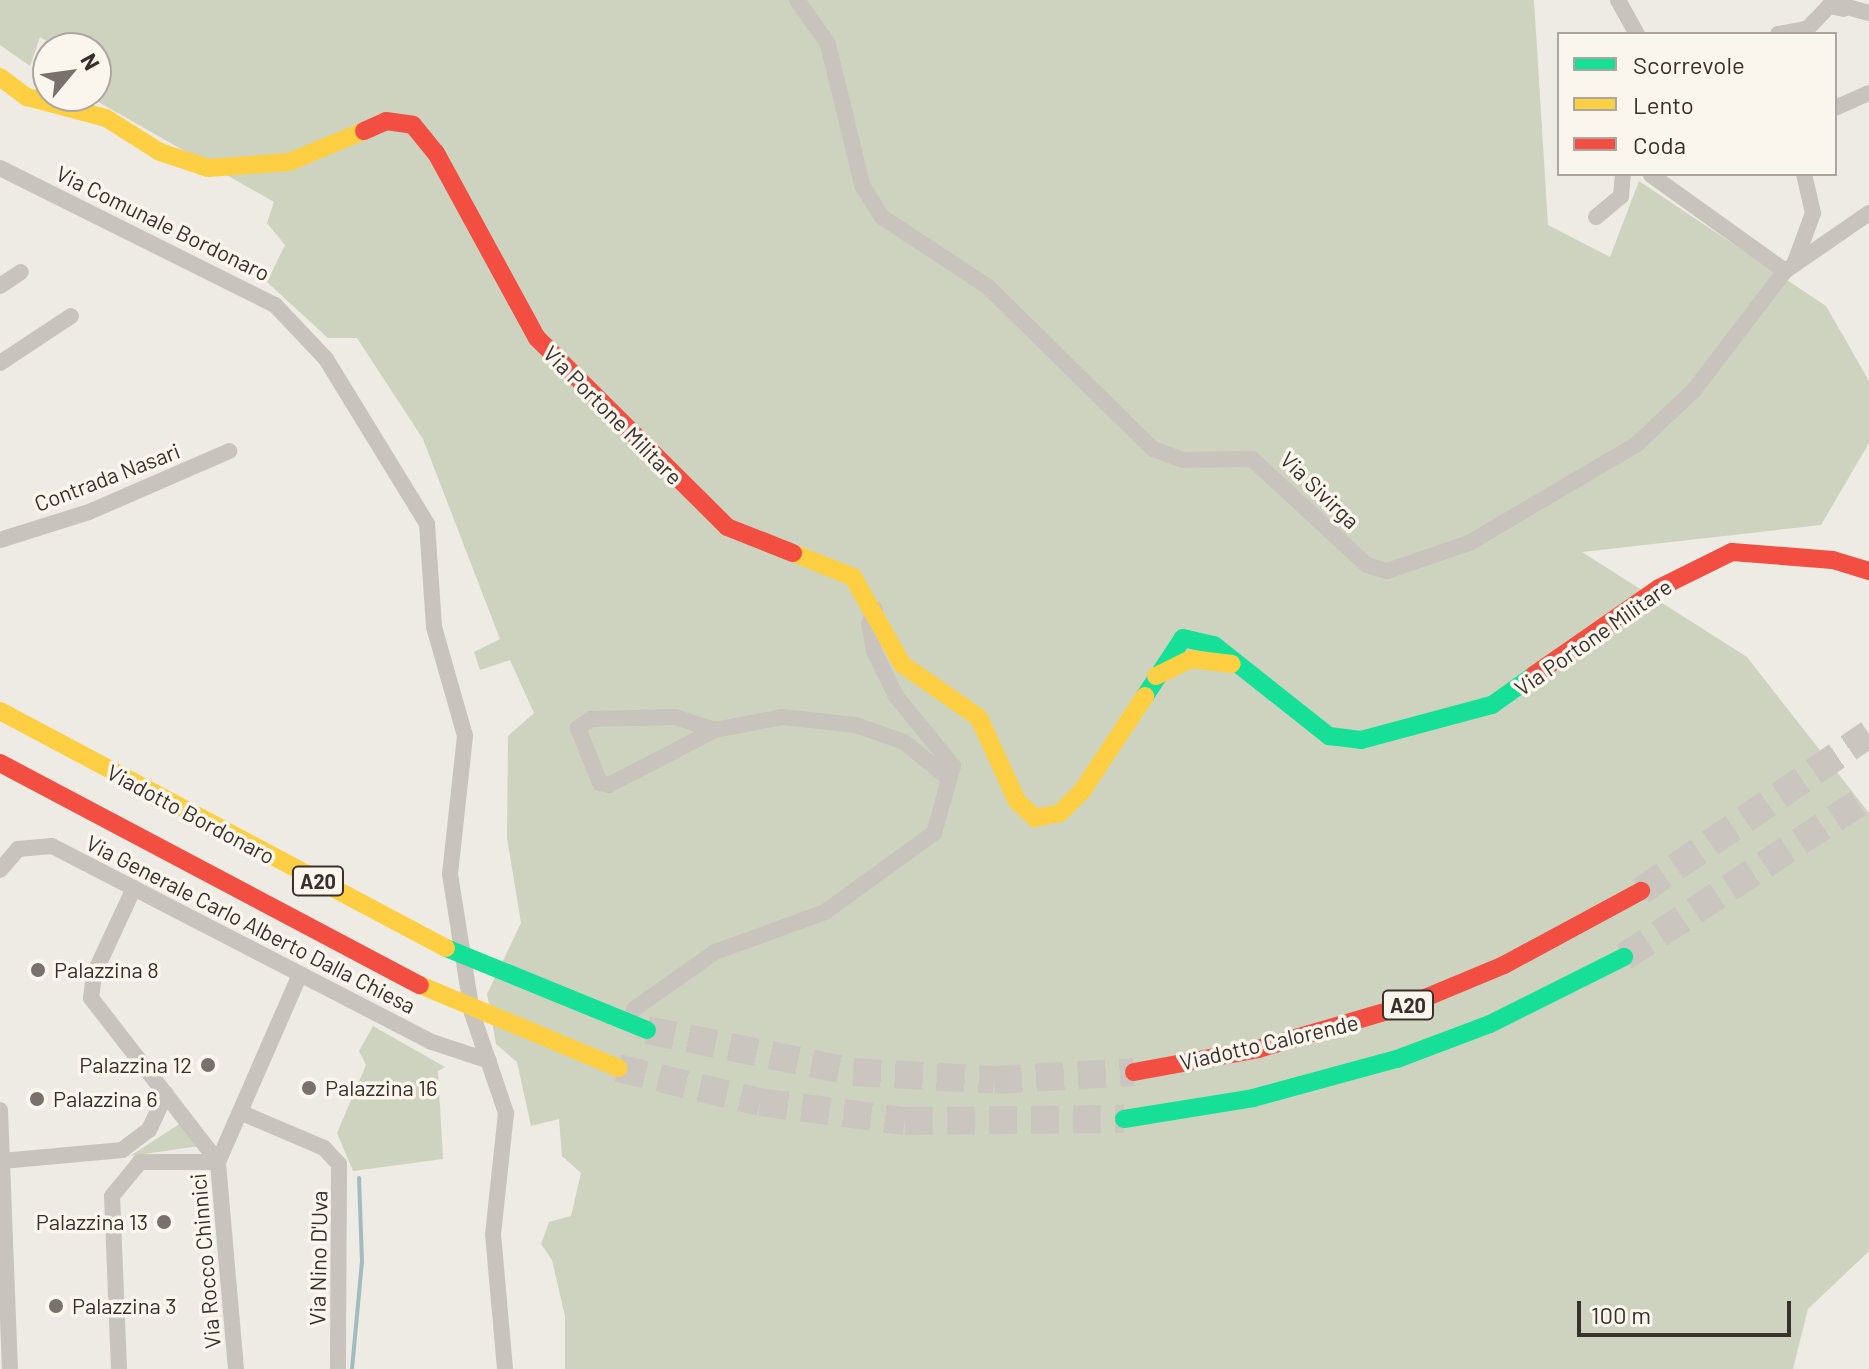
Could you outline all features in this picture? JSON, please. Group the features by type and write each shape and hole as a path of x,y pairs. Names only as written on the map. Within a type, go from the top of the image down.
{"main road":[{"name":"Via Portone Militare","path":"0,77 27,97 106,118 160,152 208,168 289,162 386,121 413,125 436,153 537,338 713,517 758,543 842,568 875,609 902,664 979,718 1010,789 1035,818 1060,813 1082,791 1155,677 1204,657 1243,669 1329,736 1377,738 1492,705 1659,588 1720,556 1755,551 1869,571"},
{"name":"Viadotto Bordonaro","path":"0,711 475,963 647,1030"},
{"name":"Viadotto Bordonaro","path":"0,763 458,1005 618,1068"},
{"name":"Viadotto Calorende","path":"1134,1072 1258,1049 1408,1005 1516,960 1641,891"},
{"name":"A20","path":"1124,1119 1289,1090 1397,1059 1490,1024 1624,957"}],"street":[{"name":"Via Sivirga","path":"797,0 828,44 862,185 882,217 988,287 1153,449 1183,460 1252,459 1377,569 1409,569 1438,558 1637,444 1701,381 1790,267 1869,213"},
{"path":"1618,0 1636,32"},
{"path":"1790,32 1807,29 1829,6 1838,5 1869,13"},
{"path":"1837,107 1869,93"},
{"name":"Via Comunale Bordonaro","path":"3,171 241,282 318,348 427,524 434,627 463,714 464,764 449,865 467,991 506,1113 493,1234 505,1369"},
{"path":"1596,217 1621,196 1623,176"},
{"path":"1653,176 1790,267 1813,213 1804,176"},
{"path":"0,286 21,272"},
{"path":"0,363 71,316"},
{"name":"Contrada Nasari","path":"0,540 89,512 229,451"},
{"path":"634,1009 715,952 766,938 846,900 934,833 947,777 953,766 896,696 874,651 869,624 875,609"},
{"path":"715,730 675,717 591,719 578,728 600,783 609,785 715,730 782,717 856,725 904,742 947,777"},
{"name":"Via Generale Carlo Alberto Dalla Chiesa","path":"0,870 18,849 44,843 432,1042 489,1061"},
{"path":"134,888 94,974 91,998 218,1162"},
{"name":"Via Rocco Chinnici","path":"236,1369 218,1162 242,1113 300,974"},
{"path":"2,1161 122,1150 149,1130 166,1094"},
{"path":"0,1110 10,1369"},
{"name":"Via Nino D'Uva","path":"242,1113 324,1148 339,1164 338,1369"},
{"path":"119,1369 112,1196 140,1162 218,1162"}],"green space":[{"path":"0,0 1534,0 1548,225 1610,257 1639,181 1826,306 1869,381 1869,443 1821,525 1582,552 1747,657 1869,813 1869,1251 1808,1309 1793,1369 565,1369 565,1316 552,1260 541,1244 549,1222 571,1216 581,1173 562,1156 559,1119 531,1126 517,1062 496,1044 487,994 521,923 507,838 508,736 534,713 510,660 480,670 474,652 500,639 423,439 357,338 328,338 267,282 285,245 267,223 274,202 112,110 112,32 32,32 30,66 0,45"},
{"path":"373,1026 445,1067 438,1071 443,1159 353,1171 337,1133 366,1065 359,1051"},
{"path":"181,1123 200,1146 130,1156"}],"waterway":[{"path":"352,1369 362,1262 359,1178"}],"tunnel":[{"path":"1641,891 1869,734"},
{"path":"1624,957 1869,796"},
{"path":"647,1030 853,1072 994,1080 1134,1072"},
{"path":"618,1068 760,1102 905,1121 1124,1119"}],"traffic: fast":[{"path":"1145,696 1183,638 1214,645 1329,736 1361,740 1492,705 1534,675"},
{"path":"446,948 647,1030"},
{"path":"1124,1119 1253,1098 1397,1059 1490,1024 1624,957"}],"traffic: slow":[{"path":"0,77 27,97 106,118 160,152 208,168 289,162 364,131"},
{"path":"793,553 853,577 902,664 979,718 1017,801 1035,818 1060,813 1082,791 1145,696"},
{"path":"1156,676 1191,659 1232,664"},
{"path":"0,711 446,948"},
{"path":"420,985 618,1068"}],"traffic: jam":[{"path":"364,131 386,121 413,125 436,153 537,338 727,527 793,553"},
{"path":"1534,675 1659,588 1732,552 1833,560 1869,571"},
{"path":"0,763 420,985"},
{"path":"1134,1072 1258,1049 1408,1005 1504,965 1641,891"}],"place":[{"name":"Palazzina 8","path":"38,970"},
{"name":"Palazzina 12","path":"208,1065"},
{"name":"Palazzina 16","path":"309,1088"},
{"name":"Palazzina 6","path":"37,1099"},
{"name":"Palazzina 13","path":"164,1222"},
{"name":"Palazzina 3","path":"56,1306"}]}
